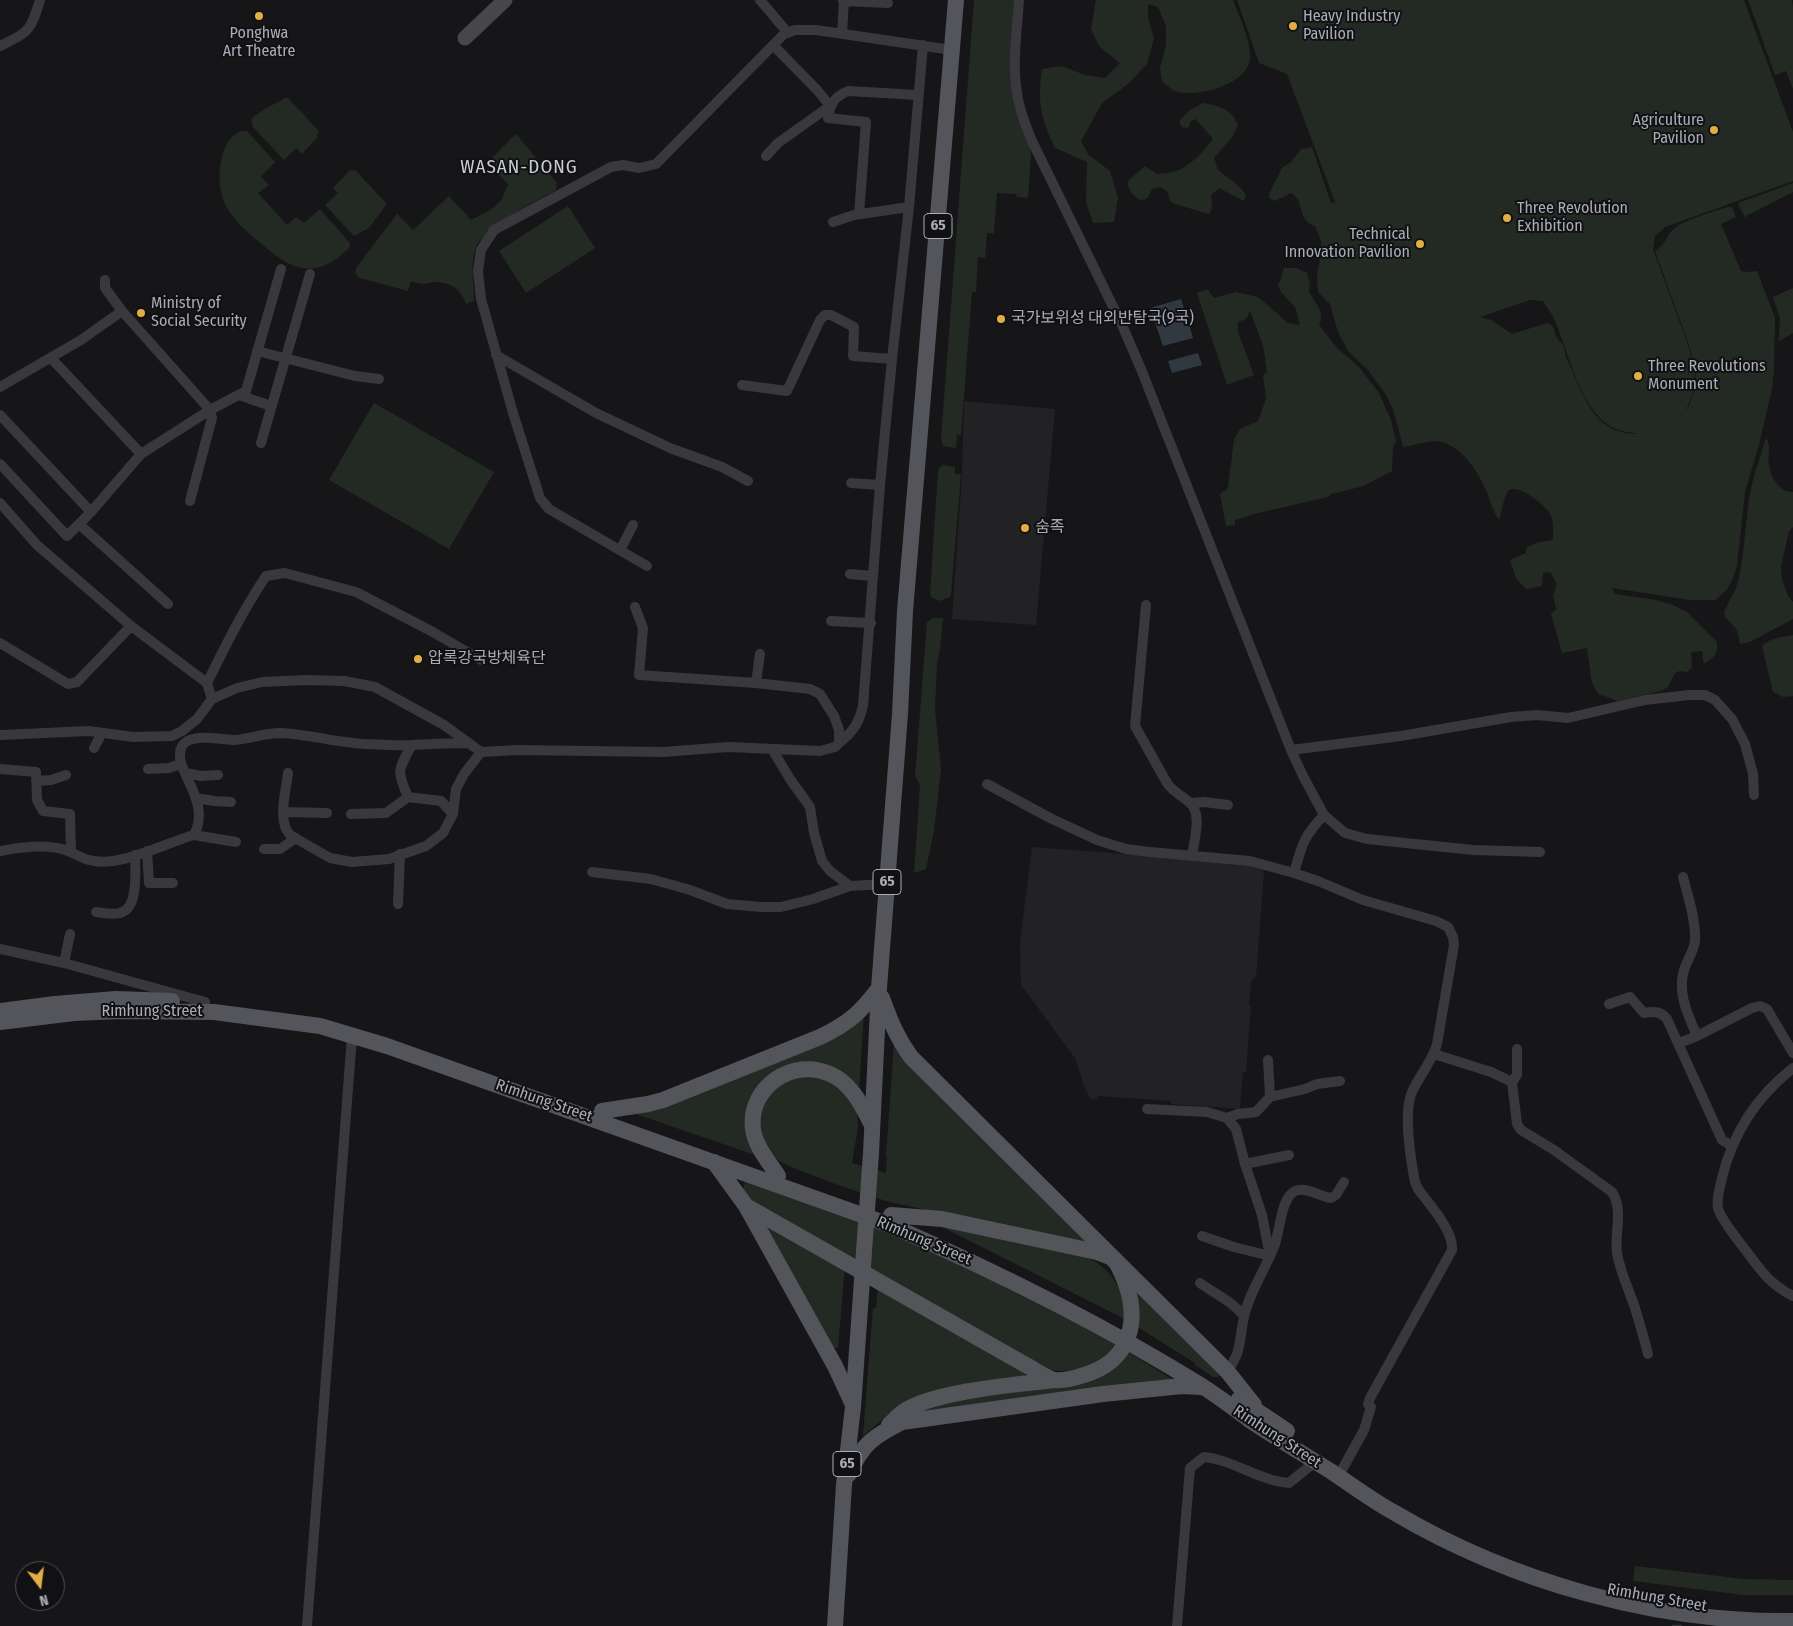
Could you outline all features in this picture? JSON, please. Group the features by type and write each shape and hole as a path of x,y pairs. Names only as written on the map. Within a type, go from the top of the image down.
{"main road":[{"name":"65","path":"834,1626 844,1485 853,1407 871,1153 871,1122 879,988 899,729 906,601 956,0"},
{"path":"602,1111 663,1100 820,1037 857,1015 879,988"},
{"path":"879,988 893,1030 911,1056 1227,1371 1262,1414"},
{"name":"Rimhung Street","path":"0,1011 116,999 205,1002 321,1018 388,1036 891,1216 968,1249 1071,1300 1210,1380 1402,1506 1483,1547 1557,1574 1622,1594 1735,1610 1793,1611"},
{"name":"Rimhung Street","path":"0,1022 121,1011 214,1012 320,1026 406,1053 890,1225 966,1258 1066,1308 1204,1387 1253,1422 1396,1514 1478,1556 1556,1584 1621,1602 1681,1614 1736,1620 1793,1621"},
{"path":"778,1176 757,1141 753,1129 753,1116 761,1092 771,1082 783,1075 797,1070 814,1069 830,1073 843,1081 852,1090 871,1122"},
{"path":"714,1162 746,1206 835,1366 853,1407"},
{"path":"746,1206 1054,1380"},
{"path":"844,1485 856,1459 865,1446 903,1411 919,1403 952,1395 1073,1378 1100,1370 1118,1355 1128,1338 1132,1318 1132,1307 1123,1276 1114,1260 1097,1252 942,1219 891,1216"},
{"path":"880,1433 902,1422 933,1417 1103,1394 1182,1386 1204,1387"}],"street":[{"path":"0,46 24,34 32,25 40,0"},
{"path":"465,38 505,0"},
{"path":"760,0 788,33"},
{"path":"1019,0 1015,79 1021,111 1032,142 1122,325 1292,750 1324,816 1345,833 1366,839 1473,850 1540,852"},
{"path":"842,34 844,1 888,3"},
{"path":"647,566 549,509 540,498 496,355 481,299 478,271 482,250 494,230 611,167 623,165 639,168 656,164 784,34 795,30 816,30 952,50"},
{"path":"773,45 830,106 828,118 866,122 859,214"},
{"path":"0,735 80,732 133,737 172,736 197,719 212,699 237,688 262,682 306,680 344,681 375,687 417,709 482,752 517,750 664,752 728,747 820,751 835,746 850,735 860,720 863,706 871,623 880,485 909,207 923,45"},
{"path":"766,156 778,143 830,106 841,94 848,91 918,95"},
{"path":"834,222 859,214 909,207"},
{"path":"0,464 67,536 91,512 141,454 210,410 246,391 281,269"},
{"path":"261,442 310,274"},
{"path":"105,280 105,288 122,311 210,410 212,418 190,501"},
{"path":"0,387 81,340 122,311"},
{"path":"742,385 788,391 820,320 825,315 854,327 853,356 892,359"},
{"path":"258,351 355,376 379,379"},
{"path":"496,355 596,413 670,448 722,467 748,481"},
{"path":"51,358 141,454"},
{"path":"239,395 271,406"},
{"path":"0,415 91,512"},
{"path":"851,483 880,485"},
{"path":"0,503 37,545 131,626 207,683 212,699"},
{"path":"79,524 168,604"},
{"path":"620,550 633,525"},
{"path":"207,683 228,640 266,576 285,574 356,592 431,630 481,660"},
{"path":"850,574 873,576"},
{"path":"1146,605 1136,726 1173,791 1191,803 1196,810 1197,817 1192,856"},
{"path":"635,607 643,628 639,675 756,683 810,689 820,694 834,716 839,730 839,743"},
{"path":"831,621 871,623"},
{"path":"0,643 68,684 77,682 131,626"},
{"path":"756,683 760,654"},
{"path":"1292,750 1401,736 1511,717 1568,718 1646,700 1705,695 1715,700 1732,719 1745,744 1753,774 1754,794"},
{"path":"94,748 102,733"},
{"path":"194,835 197,828 198,803 186,773 180,764 178,754 183,744 194,738 236,740 261,734 279,733 362,744 468,743"},
{"path":"408,797 400,779 399,768 412,745"},
{"path":"772,749 810,807 814,833 822,861 830,871 850,886"},
{"path":"288,773 283,812 286,830 330,858 352,862 389,858 426,846 443,833 454,814 456,789 482,752"},
{"path":"148,769 169,768 180,764"},
{"path":"0,770 36,772 37,800 43,811 70,814 71,852"},
{"path":"186,773 201,776 218,775"},
{"path":"36,781 51,780 66,775"},
{"path":"987,784 1050,818 1097,840 1126,849 1250,861 1294,873 1362,900 1436,921 1448,927 1454,945 1450,976 1434,1054 1411,1094 1408,1104 1408,1122 1415,1182 1447,1230 1451,1239 1452,1250 1370,1398 1368,1404 1371,1408 1364,1430 1343,1468"},
{"path":"351,814 386,813 408,797 441,801 454,814"},
{"path":"196,798 231,802"},
{"path":"1191,803 1228,804"},
{"path":"283,812 327,813"},
{"path":"1294,873 1303,842 1311,828 1324,816"},
{"path":"0,851 27,847 64,849 94,861 115,860 135,855 194,835 236,842"},
{"path":"264,849 280,850 296,838"},
{"path":"147,851 150,883 173,883"},
{"path":"398,904 400,854"},
{"path":"96,912 120,913 128,910 134,898 135,855"},
{"path":"592,872 651,879 690,890 728,904 761,907 788,905 850,886 887,884"},
{"path":"1683,876 1695,934 1694,944 1681,984 1686,1008 1697,1036"},
{"path":"64,963 70,934"},
{"path":"0,949 64,963 205,1002"},
{"path":"1609,1004 1630,997 1644,1013 1653,1011 1661,1013 1667,1019 1722,1140 1732,1146"},
{"path":"1679,1043 1752,1008 1760,1006 1767,1008 1793,1053"},
{"path":"307,1626 352,1036"},
{"path":"1517,1049 1517,1075 1512,1082 1517,1124 1521,1130 1554,1150 1612,1192 1619,1204 1616,1236 1619,1264 1648,1354"},
{"path":"1434,1054 1491,1072 1512,1082"},
{"path":"1268,1060 1270,1098"},
{"path":"1792,1293 1780,1290 1768,1279 1738,1241 1718,1210 1717,1200 1726,1161 1736,1135 1763,1096 1793,1068"},
{"path":"1227,1118 1238,1114 1256,1112 1270,1098 1317,1084 1340,1081"},
{"path":"1147,1110 1207,1112 1227,1118 1236,1129 1245,1164 1262,1215 1270,1256"},
{"path":"1245,1164 1289,1155"},
{"path":"1227,1371 1238,1354 1244,1316 1275,1244 1286,1201 1295,1191 1302,1190 1332,1198 1344,1182"},
{"path":"1202,1236 1234,1247 1270,1256"},
{"path":"1200,1283 1234,1305 1244,1316"},
{"path":"1177,1626 1190,1468 1204,1457 1218,1458 1276,1482 1288,1483 1315,1462"}],"shaded area":[{"path":"974,0 1016,0 1011,62 1031,153 1028,198 1017,197 1016,194 997,193 994,233 987,233 985,258 978,257 976,292 972,292 961,435 957,435 956,448 943,446 941,439"},
{"path":"1096,0 1233,0 1248,40 1250,56 1245,71 1238,78 1219,88 1197,93 1174,90 1162,82 1160,68 1166,45 1166,26 1158,7 1148,4 1148,18 1154,38 1147,64 1128,84 1102,103 1081,141 1089,155 1110,171 1118,198 1114,222 1093,223 1086,202 1087,162 1055,148 1043,119 1040,91 1042,69 1062,66 1085,75 1105,78 1120,63 1099,46 1091,29"},
{"name":"Three Revolution Exhibition","path":"1237,0 1744,0 1793,132 1793,181 1665,227 1655,236 1653,249 1689,348 1695,373 1694,388 1688,406 1682,415 1689,406 1695,388 1696,373 1690,348 1655,251 1662,246 1672,231 1679,225 1692,219 1732,207 1736,217 1721,224 1741,271 1757,271 1775,318 1772,389 1760,441 1745,492 1737,566 1726,591 1715,600 1690,600 1612,588 1615,594 1656,600 1687,612 1717,642 1715,655 1704,664 1702,651 1691,652 1692,667 1687,672 1680,671 1675,673 1668,687 1661,691 1618,701 1598,694 1592,683 1587,648 1562,653 1551,614 1556,609 1553,595 1557,584 1550,572 1543,573 1542,586 1526,589 1516,578 1510,560 1526,553 1526,548 1536,543 1553,540 1551,515 1549,512 1542,504 1524,492 1513,489 1509,490 1506,495 1499,520 1477,472 1458,451 1442,442 1433,441 1403,447 1394,412 1387,396 1368,370 1348,351 1338,332 1330,304 1318,292 1317,278 1321,241 1315,226 1305,219 1296,196 1291,193 1275,201 1269,198 1282,168 1291,162 1301,149 1312,147 1331,203 1335,202 1287,74 1259,63","holes":["1530,300 1543,301 1553,317 1577,379 1593,409 1603,421 1616,429 1638,434 1623,433 1611,428 1601,421 1593,411 1566,359 1563,345 1557,338 1552,326 1547,323 1512,334 1491,320 1480,317"]},
{"path":"1748,0 1792,0 1793,89 1786,71 1775,75"},
{"path":"285,98 288,98 319,131 318,137 302,154 297,148 284,160 253,127 252,119"},
{"path":"1204,103 1220,107 1229,112 1236,120 1238,125 1233,136 1214,158 1218,170 1240,187 1246,195 1244,201 1219,188 1211,195 1212,208 1209,214 1175,204 1170,201 1168,192 1161,187 1152,189 1147,199 1140,200 1132,194 1127,184 1145,166 1157,174 1177,171 1197,157 1213,139 1196,119 1191,121 1188,128 1182,127 1179,122 1190,111"},
{"path":"247,131 275,162 261,176 269,185 258,193 287,225 296,217 304,223 320,209 350,243 349,248 336,259 324,266 313,268 291,265 269,250 232,216 226,206 220,187 220,164 227,143 234,135"},
{"path":"516,134 557,183 556,190 498,224 480,241 475,250 473,262 474,301 466,304 462,295 449,284 435,282 420,284 411,281 408,291 360,278 355,273 356,268 397,214 413,230 449,196 471,220 496,206 509,185 487,163"},
{"path":"350,170 355,170 387,204 369,228 354,236 325,205 338,193 333,188"},
{"path":"1793,183 1793,192 1745,218 1738,203"},
{"path":"568,206 595,248 526,293 499,251"},
{"path":"1284,268 1296,268 1307,273 1310,284 1309,292 1317,304 1321,316 1319,325 1338,349 1359,367 1379,393 1391,420 1396,441 1393,448 1392,471 1364,486 1331,494 1328,497 1258,513 1235,520 1235,525 1226,526 1220,494 1228,488 1234,439 1240,429 1258,421 1266,399 1263,375 1267,373 1263,345 1250,311 1246,319 1238,322 1238,332 1254,375 1227,385 1197,293 1207,289 1214,298 1236,292 1258,297 1288,323 1300,325 1295,307 1281,292 1278,285"},
{"path":"1793,288 1793,333 1779,341 1780,318 1773,297"},
{"path":"1181,299 1193,338 1163,346 1150,308"},
{"path":"1198,353 1202,365 1172,373 1168,361"},
{"path":"964,401 1055,409 1036,625 952,619 962,474"},
{"path":"374,403 494,472 449,549 329,480"},
{"path":"1766,438 1769,444 1769,465 1776,483 1784,490 1793,492 1793,527 1789,531 1781,567 1782,579 1788,596 1793,602 1793,619 1750,642 1740,644 1737,630 1724,613 1738,582 1751,487"},
{"path":"943,465 955,467 955,474 961,474 951,594 950,597 940,601 931,597 930,594 938,470"},
{"path":"933,618 943,618 937,662 935,710 941,769 934,831 926,869 914,873 920,785 915,776 927,622"},
{"path":"1793,635 1793,696 1783,697 1773,692 1762,646 1772,640"},
{"path":"1032,847 1245,863 1252,864 1264,871 1256,977 1254,977 1251,983 1246,1072 1243,1072 1240,1109 1171,1104 1171,1101 1098,1096 1097,1099 1090,1098 1075,1058 1021,985 1020,942"},
{"path":"864,1012 859,1093 830,1068 762,1086 755,1155 636,1114"},
{"path":"894,1042 1085,1239 1084,1241 1077,1243 886,1201 791,1167 776,1159 766,1148 758,1122 769,1092 799,1073 836,1081 857,1111 858,1127 852,1163 886,1173"},
{"path":"745,1181 830,1210 913,1242 981,1272 1080,1324 1175,1381 923,1414 916,1411 1075,1370 1046,1370 776,1218 750,1199 743,1190"},
{"path":"761,1222 845,1266 838,1348 832,1348"},
{"path":"942,1227 1076,1252 1092,1260 1109,1273 1122,1294 1137,1289 1220,1375 1213,1377 1195,1365 1195,1363 1123,1318"},
{"path":"878,1285 1025,1373 1025,1376 891,1412 863,1436 873,1308 876,1308"},
{"path":"1635,1566 1744,1579 1793,1580 1793,1595 1743,1595 1633,1581"}],"waterway":[{"path":"1673,1626 1681,1626"}],"place":[{"name":"Ponghwa Art Theatre","path":"259,16"},
{"name":"Heavy Industry Pavilion","path":"1293,26"},
{"name":"Agriculture Pavilion","path":"1714,130"},
{"name":"Three Revolution Exhibition","path":"1507,218"},
{"name":"Technical Innovation Pavilion","path":"1420,244"},
{"name":"Ministry of Social Security","path":"141,313"},
{"name":"국가보위성 대외반탐국(9국)","path":"1001,319"},
{"name":"Three Revolutions Monument","path":"1638,376"},
{"name":"숨족","path":"1025,528"},
{"name":"압록강국방체육단","path":"418,659"}],"district":[{"name":"WASAN-DONG","path":"519,168"}]}
